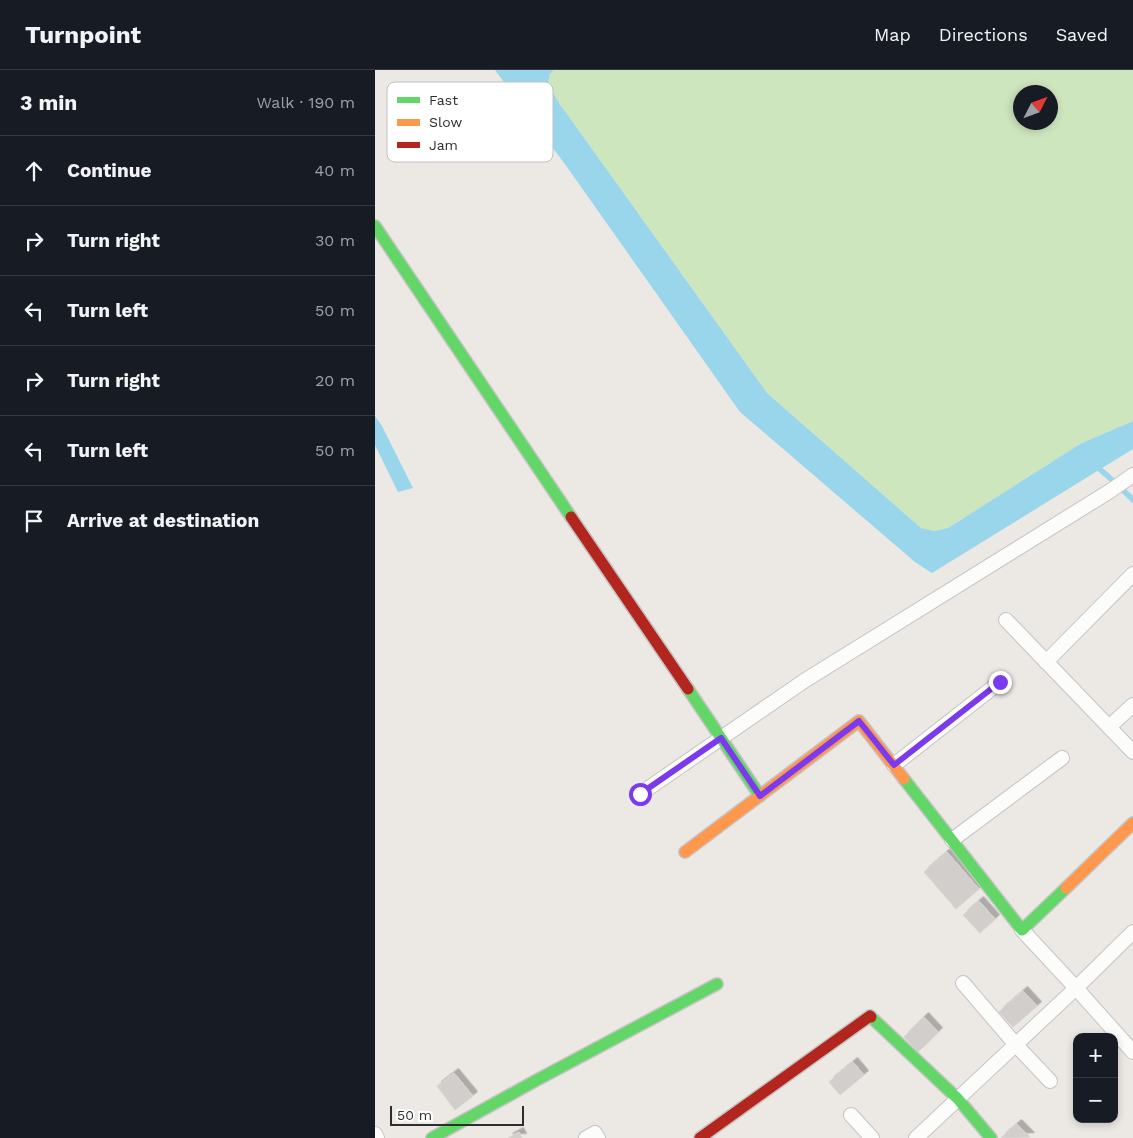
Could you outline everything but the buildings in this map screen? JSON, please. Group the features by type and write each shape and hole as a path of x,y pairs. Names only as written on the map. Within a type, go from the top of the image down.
{"street":[{"path":"375,226 760,796"},
{"path":"640,794 804,681 1133,475"},
{"path":"1047,662 1133,574"},
{"path":"1006,620 1133,752"},
{"path":"894,765 1000,682"},
{"path":"1109,727 1133,704"},
{"path":"685,852 859,721 1022,930 1133,1052"},
{"path":"952,840 1062,758"},
{"path":"1022,930 1133,823"},
{"path":"916,1138 1133,932"},
{"path":"963,983 1016,1045 1050,1081"},
{"path":"432,1138 717,984"},
{"path":"700,1138 870,1016 958,1099 991,1138"},
{"path":"851,1115 872,1138"},
{"path":"586,1138 595,1133 599,1138"},
{"path":"375,1134 377,1138"}],"green space":[{"path":"554,70 1133,70 1133,421 1080,444 948,528 934,531 921,528 767,393 559,103 553,92 553,82 548,82 550,74"}],"water":[{"path":"495,70 554,70 550,74 548,82 504,82"},
{"path":"553,92 767,393 921,528 934,531 948,528 1080,444 1133,421 1133,449 932,573 915,562 740,412 553,148"},
{"path":"375,416 382,426 413,488 398,492 375,445"}],"waterway":[{"path":"1094,464 1133,500"}],"traffic: fast":[{"path":"375,226 571,517"},
{"path":"688,689 760,796"},
{"path":"904,779 1022,930 1066,888"},
{"path":"432,1138 717,984"},
{"path":"871,1017 958,1099 991,1138"}],"traffic: slow":[{"path":"685,852 859,721 904,779"},
{"path":"1066,888 1133,823"}],"traffic: jam":[{"path":"571,517 688,689"},
{"path":"700,1138 871,1017"}],"route":[{"path":"640,794 721,738 760,796 859,721 894,765 1000,682"}]}
